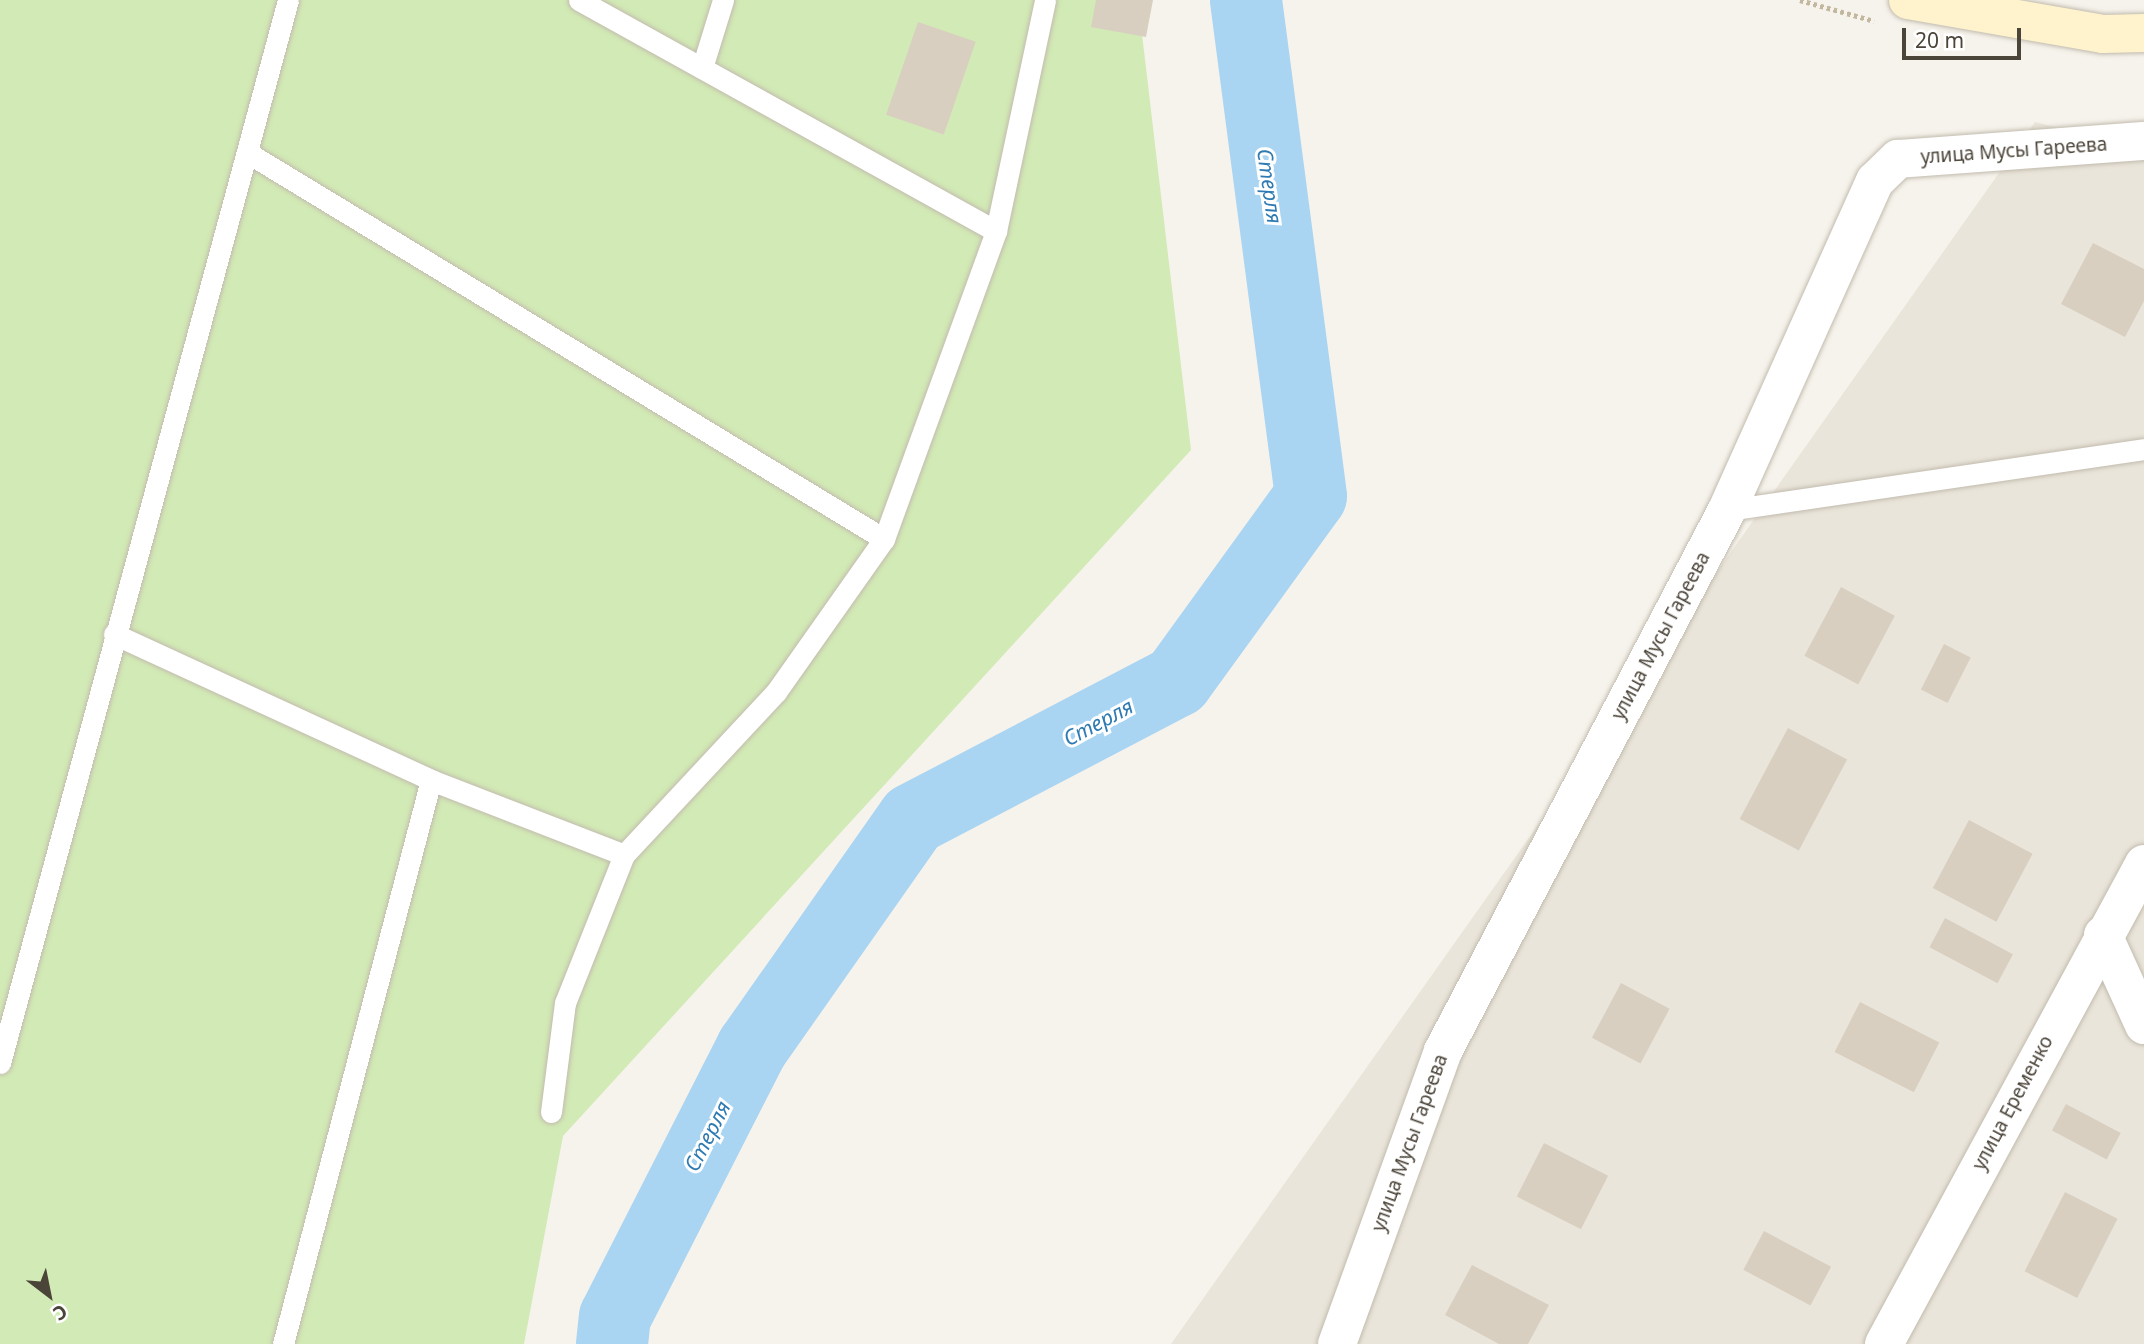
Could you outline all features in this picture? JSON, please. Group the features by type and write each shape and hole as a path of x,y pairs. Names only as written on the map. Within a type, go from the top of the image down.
{"main road":[{"path":"1908,0 2103,34 2144,33"}],"street":[{"name":"улица Мусы Гареева","path":"1337,1344 1443,1051 1727,510 1875,181 1898,159 2144,141"},
{"name":"улица Еременко","path":"1884,1344 2103,935 2144,864"},
{"path":"2103,935 2144,1025"}],"lane":[{"path":"0,1063 114,634 156,507 288,0"},
{"path":"579,0 996,231"},
{"path":"702,68 723,0"},
{"path":"551,1112 565,1003 624,856 776,691 884,540 996,231 1045,0"},
{"path":"248,153 884,540"},
{"path":"1727,510 2144,449"},
{"path":"114,634 431,780 624,856"},
{"path":"283,1344 431,780"}],"shaded area":[{"path":"2035,122 2144,150 2144,1344 1171,1344"}],"green space":[{"path":"0,0 1138,0 1191,450 563,1136 524,1344 0,1344"}],"building":[{"path":"1096,0 1153,0 1146,37 1091,27"},
{"path":"918,22 976,42 944,135 886,115"},
{"path":"2093,243 2144,269 2144,301 2125,337 2061,304"},
{"path":"1841,587 1895,616 1858,685 1804,656"},
{"path":"1944,644 1971,658 1948,703 1921,689"},
{"path":"1788,728 1847,759 1799,850 1740,819"},
{"path":"1969,820 2033,854 1996,922 1933,888"},
{"path":"1945,918 2013,954 1997,983 1930,947"},
{"path":"1621,983 1670,1009 1640,1064 1592,1038"},
{"path":"1860,1002 1939,1042 1914,1092 1835,1052"},
{"path":"2066,1104 2121,1133 2107,1160 2052,1130"},
{"path":"1544,1143 1608,1176 1581,1229 1517,1196"},
{"path":"2065,1192 2118,1219 2077,1298 2025,1271"},
{"path":"1764,1231 1831,1267 1810,1306 1743,1270"},
{"path":"1472,1265 1549,1305 1528,1344 1499,1344 1445,1315"}],"waterway":[{"name":"Стерля","path":"612,1344 615,1317 752,1048 913,819 1177,681 1311,496 1246,0"}]}
